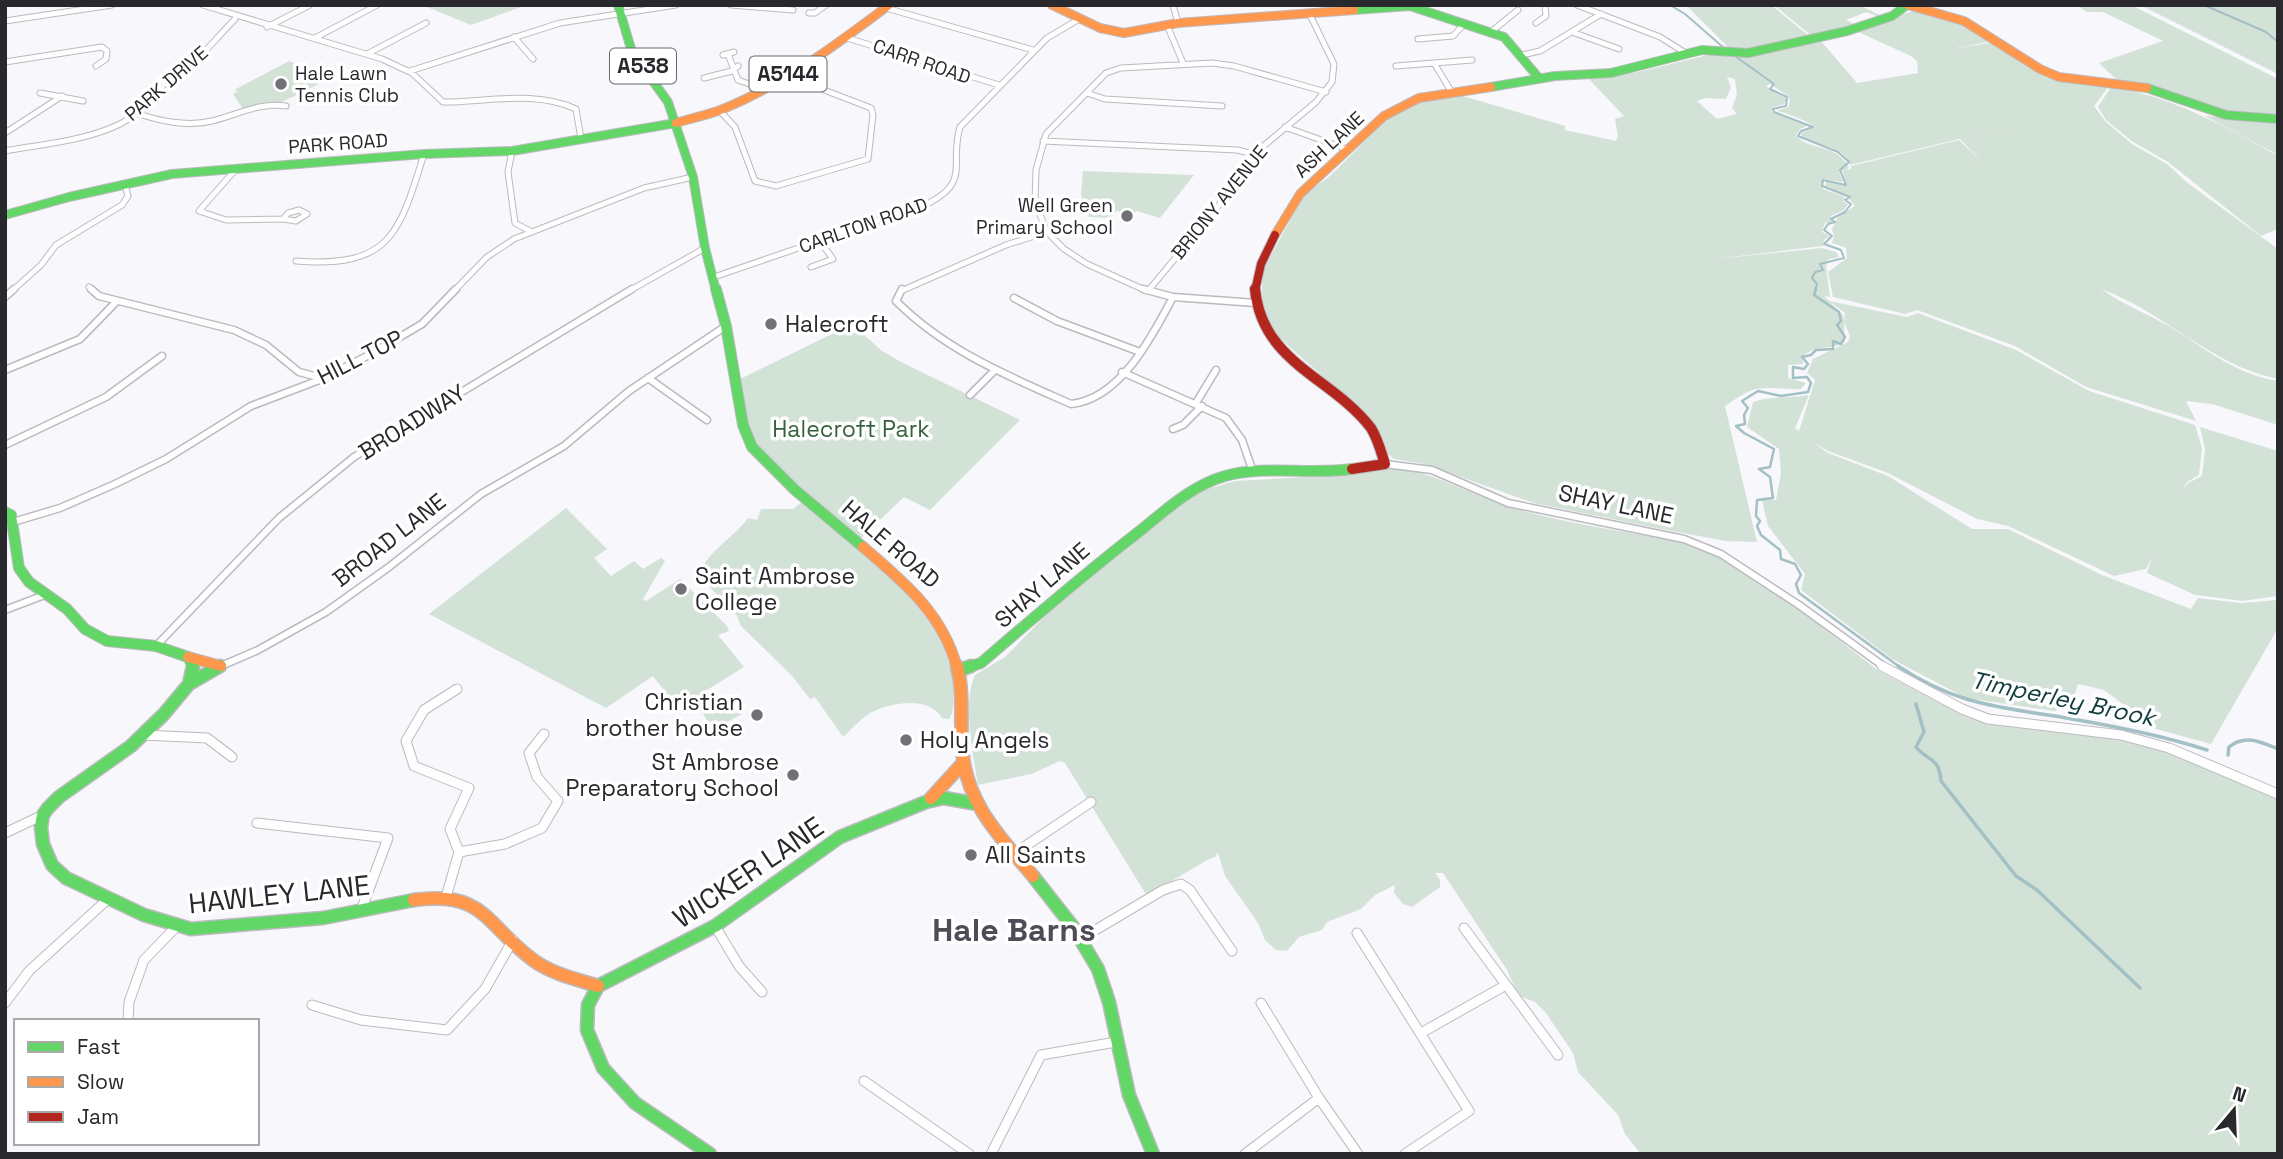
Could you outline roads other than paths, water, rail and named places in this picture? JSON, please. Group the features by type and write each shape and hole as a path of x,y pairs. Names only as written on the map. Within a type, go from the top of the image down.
{"street":[{"path":"5,22 112,5"},
{"path":"203,5 235,19 314,38 410,71 443,102 538,99 566,103 576,110 581,139"},
{"path":"267,27 310,5"},
{"path":"314,38 377,5"},
{"path":"410,71 560,23 620,9 676,5"},
{"path":"731,5 793,10"},
{"path":"809,13 815,13 826,5"},
{"path":"1052,5 1100,28 1124,33 1172,24 1410,6 1504,37 1539,78"},
{"path":"1173,5 1172,24 1183,63"},
{"path":"1536,23 1546,16 1545,5"},
{"path":"1577,5 1660,37 1684,52"},
{"path":"1907,5 1964,21 2040,69 2059,77 2153,89 2226,115 2278,119"},
{"name":"ASH LANE","path":"1385,464 1373,431 1276,345 1261,323 1256,303 1257,272 1264,253 1300,194 1384,116 1419,98 1451,91 1511,85 1539,78 1611,74 1646,66 1684,52 1748,52 1768,49 1847,31 1892,16 1907,5"},
{"path":"888,7 927,15 998,41 1033,50"},
{"name":"A5144","path":"676,123 720,111 763,89 888,7"},
{"name":"HALE ROAD","path":"620,9 632,52 659,87 676,123 692,177 705,248 726,326 743,425 752,447 795,490 931,606 948,635 958,671 963,763 978,804 992,828 1082,938 1103,980 1111,1005 1116,1042 1132,1109 1153,1154"},
{"path":"1492,32 1518,10"},
{"path":"1256,303 1173,297 1148,291 1087,264 1064,249 1047,232 1035,202 1036,170 1043,141 1054,123 1106,73 1121,68 1183,63 1234,66 1326,92 1332,82 1334,64 1309,13"},
{"path":"1521,55 1540,51 1601,14"},
{"name":"CARLTON ROAD","path":"714,277 929,203 950,192 956,178 956,136 960,127 1033,50 1047,38 1081,18"},
{"name":"PARK DRIVE","path":"5,151 102,130 136,113 235,19"},
{"path":"367,54 426,23"},
{"path":"1418,39 1453,36 1465,23"},
{"path":"1572,32 1619,49"},
{"path":"514,37 533,59"},
{"name":"CARR ROAD","path":"844,37 886,46 964,78 999,85"},
{"path":"5,62 102,47 107,51 106,59 96,66"},
{"path":"728,54 732,71 738,80 763,89"},
{"path":"1396,66 1472,60"},
{"path":"1434,64 1451,91"},
{"path":"704,78 732,71 738,66"},
{"path":"720,111 735,127 755,181 765,185 776,186 868,159 873,115 871,108 785,75"},
{"name":"BRIONY AVENUE","path":"1148,291 1166,266 1216,209 1254,154 1326,92"},
{"path":"40,93 83,101"},
{"path":"1087,93 1105,99 1222,106"},
{"path":"5,132 62,96"},
{"path":"136,113 178,122 210,121 272,104 286,106"},
{"name":"PARK ROAD","path":"5,215 69,197 172,174 424,154 512,151 676,123"},
{"path":"1285,127 1349,150"},
{"path":"1043,141 1237,150 1254,154"},
{"path":"512,151 508,172 515,223 514,239"},
{"path":"296,261 337,265 352,263 376,251 398,226 409,204 424,154"},
{"path":"236,169 204,202 199,211 204,217 283,219"},
{"name":"HILL TOP","path":"13,522 60,508 116,484 166,459 251,406 322,379 422,324 487,257 514,239 645,188 692,177"},
{"path":"5,297 41,265 56,245 121,205 128,196 125,185"},
{"path":"515,223 533,232"},
{"path":"1047,232 902,288 896,301 942,343 1071,404 1083,405 1091,402 1140,352 1152,337 1173,297"},
{"path":"811,267 833,258 819,240"},
{"name":"BROADWAY","path":"156,646 279,518 305,494 354,457 654,275 705,248"},
{"path":"89,287 99,296 234,330 266,345 299,372 322,379"},
{"path":"1014,298 1070,326 1140,352"},
{"path":"5,370 80,339 117,300"},
{"name":"BROAD LANE","path":"43,815 59,797 142,735 189,684 221,666 269,645 339,605 422,543 482,493 562,447 584,431 614,402 726,326"},
{"path":"5,445 106,397 162,356"},
{"path":"970,395 995,370"},
{"path":"1173,429 1183,425 1199,405 1216,370"},
{"path":"295,388 299,372"},
{"path":"1122,372 1226,418 1242,440 1254,472"},
{"path":"648,378 707,420"},
{"name":"SHAY LANE","path":"958,671 988,658 1068,587 1177,499 1196,487 1226,476 1254,472 1325,473 1385,464 1432,470 1508,503 1684,539 1730,560 1799,605 1878,664 1962,709 1988,719 2120,735 2157,745 2278,794"},
{"path":"5,512 11,515 13,522 19,568 29,582 47,593 85,629 107,641 156,646 221,666"},
{"path":"5,610 47,593"},
{"path":"188,657 194,668 189,684"},
{"path":"446,897 459,852 450,828 469,788 414,766 406,741 425,710 457,689"},
{"path":"459,852 505,844 542,828 558,801 537,777 528,753 544,734"},
{"path":"142,735 207,738 232,757"},
{"name":"WICKER LANE","path":"926,802 938,793 963,763"},
{"name":"WICKER LANE","path":"598,986 715,926 840,837 926,802 944,798 978,804"},
{"path":"1015,853 1091,802"},
{"path":"5,833 43,815"},
{"name":"HAWLEY LANE","path":"43,815 43,844 52,865 66,878 176,927 206,929 360,912 409,900 446,897 474,908 546,969 598,986"},
{"path":"257,822 388,838 360,912"},
{"path":"1082,938 1163,890 1181,884 1190,890 1232,951"},
{"path":"5,1003 29,971 110,897"},
{"path":"715,926 739,966 762,992"},
{"path":"128,1019 129,1002 144,960 176,927"},
{"path":"1464,928 1558,1055"},
{"path":"1357,933 1469,1111 1405,1154"},
{"path":"312,1004 341,1017 375,1024 447,1030 471,1010 497,973 513,940"},
{"path":"1421,1033 1506,985"},
{"path":"598,986 588,1005 587,1030 603,1068 635,1103 707,1153"},
{"path":"1261,1003 1319,1098 1358,1154"},
{"path":"991,1154 1041,1055 1116,1042"},
{"path":"863,1081 969,1154"},
{"path":"1245,1154 1319,1098"}],"waterway":[{"name":"Timperley Brook","path":"1670,5 1685,14 1724,48"},
{"path":"2204,5 2266,32 2278,42"},
{"name":"Timperley Brook","path":"1735,56 1774,84 1770,89 1787,97 1786,106 1773,109 1774,112 1813,127 1801,131 1798,136 1838,152 1849,162 1840,170 1846,185 1823,180 1822,186 1850,197 1845,200 1851,204 1845,212 1831,219 1835,222 1828,224 1824,230 1832,236 1824,244 1841,250 1844,258 1820,264 1823,270 1815,272 1812,278 1817,284 1815,291"},
{"name":"Timperley Brook","path":"1816,289 1814,295 1839,312 1841,321 1837,325 1845,337 1841,344 1833,341 1833,349 1816,350 1811,355 1802,357 1808,364 1804,369 1793,367 1793,378 1807,377 1811,383 1808,392 1781,396 1758,391 1742,401 1748,408 1744,415 1745,424 1736,426 1774,449 1770,467 1759,469 1770,477 1773,498 1757,500 1756,516 1760,521 1757,526 1761,535 1780,550 1781,559 1795,564 1801,575 1796,584 1799,593 1900,667"},
{"name":"Timperley Brook","path":"1900,667 1959,697 1999,707 2120,728 2207,750"},
{"path":"1916,704 1924,732 1916,747 1938,767 1941,781 2016,876 2037,890 2140,988"},
{"name":"Timperley Brook","path":"2228,755 2229,747 2247,740 2278,749"}],"place":[{"name":"Hale Lawn Tennis Club","path":"281,84"},
{"name":"Well Green Primary School","path":"1127,216"},
{"name":"Halecroft","path":"771,324"},
{"name":"Saint Ambrose College","path":"681,589"},
{"name":"Christian brother house","path":"757,715"},
{"name":"Holy Angels","path":"906,740"},
{"name":"St Ambrose Preparatory School","path":"793,775"},
{"name":"All Saints","path":"971,855"}],"district":[{"name":"Hale Barns","path":"1014,930"}],"park label":[{"name":"Halecroft Park","path":"851,429"}]}
